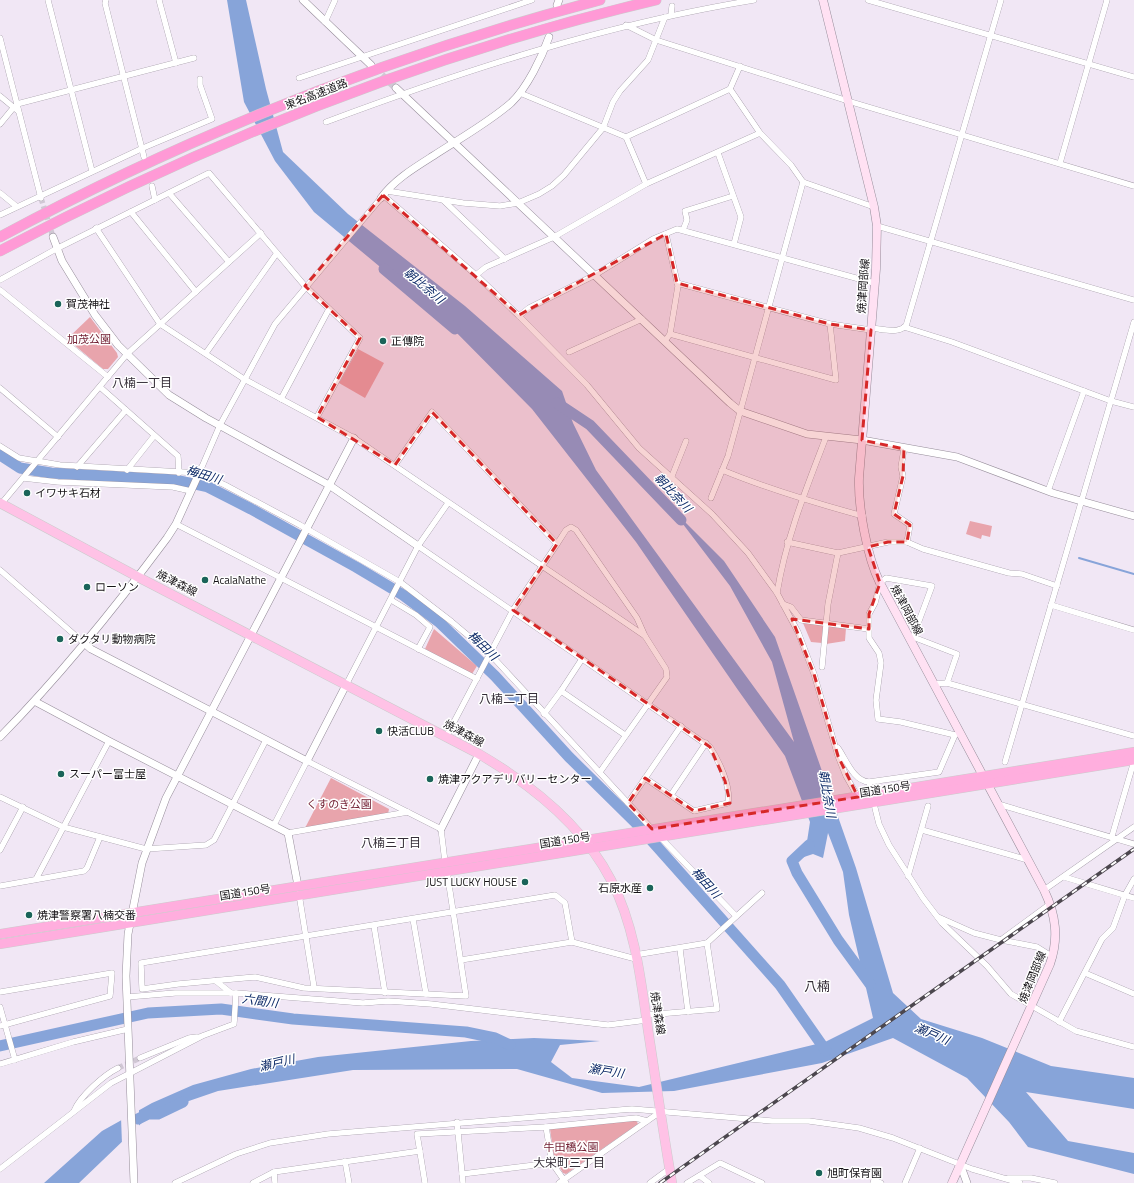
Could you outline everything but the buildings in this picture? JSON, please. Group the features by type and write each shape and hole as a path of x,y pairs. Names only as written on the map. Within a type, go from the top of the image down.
{"highway":[{"name":"東名高速道路","path":"0,237 126,174 227,129 300,99 443,47 600,0"},
{"name":"東名高速道路","path":"0,251 113,194 233,140 306,110 403,74 464,54 595,15 656,0"},
{"path":"0,255 30,235"},
{"name":"国道150号","path":"850,802 858,797 1134,752"},
{"name":"国道150号","path":"0,944 299,896 583,840 634,832 654,833 850,802 988,785 1134,761"},
{"name":"国道150号","path":"0,934 298,886 590,848 641,840 654,833"}],"main road":[{"name":"焼津岡部線","path":"823,0 874,207 877,226 859,488 871,562 880,582 935,684 958,734 988,785 1044,890 1050,904 1056,929 1053,957 952,1183"},
{"name":"焼津森線","path":"0,504 479,754 504,768 538,794 590,848 602,864 619,898 636,957 672,1183"}],"street":[{"path":"48,0 92,171"},
{"path":"106,0 105,3 143,148 144,157"},
{"path":"158,0 176,63"},
{"path":"303,0 371,65"},
{"path":"325,22 334,0"},
{"path":"300,78 532,0"},
{"path":"326,122 399,91 545,47 626,25 754,0"},
{"path":"868,0 1134,78"},
{"path":"677,283 830,324 894,331 902,330 931,241 1001,0"},
{"path":"1060,163 1107,0"},
{"path":"383,195 443,200 487,206 500,206 518,203 552,186 564,175 603,128 613,102 648,60 672,6"},
{"path":"626,25 656,40 848,101 1134,186"},
{"path":"0,737 36,702 138,577 167,538 176,524 192,490 220,425 275,324 328,258 383,195 408,172 503,108 520,93 545,47 548,37"},
{"path":"0,38 16,107 41,197"},
{"path":"0,124 16,107 71,90 194,58"},
{"path":"626,137 730,89 740,66"},
{"path":"0,215 16,206 41,197 92,171 212,119 200,85 200,79"},
{"path":"730,89 760,133 791,165 803,182 874,207"},
{"path":"399,91 740,411 807,434 862,440 904,449 957,456 1048,491 1134,516"},
{"path":"520,93 626,137 646,184"},
{"path":"0,96 16,107"},
{"path":"476,274 486,267 554,237 646,184 760,133"},
{"path":"718,152 741,217 734,244"},
{"path":"0,280 96,228 209,173 305,286 360,338 317,417"},
{"path":"711,498 728,456 803,182"},
{"path":"152,186 155,200"},
{"path":"0,193 16,206"},
{"path":"169,193 229,262"},
{"path":"383,195 476,274 519,316 587,385 639,448 672,476 728,530 748,553 784,604 805,649 835,745 844,769 858,797"},
{"path":"683,230 687,220 685,211 733,196"},
{"path":"443,200 505,259"},
{"path":"131,212 196,292"},
{"path":"877,226 1134,300"},
{"path":"96,228 160,324 244,379 282,398 354,438 645,636"},
{"path":"519,316 529,308 595,275 653,239 678,229 874,283"},
{"path":"0,504 127,354 261,233"},
{"path":"665,341 670,334 677,283 666,234"},
{"path":"52,237 56,249 70,275 95,315 127,354 169,395 329,485 706,744 712,750 725,781 728,803 694,811 645,778"},
{"path":"206,353 277,253"},
{"path":"0,290 108,377"},
{"path":"282,398 329,309"},
{"path":"569,352 642,319"},
{"path":"1005,762 1134,322"},
{"path":"670,334 836,380 830,324"},
{"path":"904,327 952,342 1111,401 1134,407"},
{"path":"100,387 178,456 179,473"},
{"path":"0,388 58,437"},
{"path":"1048,491 1084,391"},
{"path":"77,467 126,410"},
{"path":"395,465 432,412 556,544"},
{"path":"127,470 154,436"},
{"path":"777,593 787,542 801,499 826,437"},
{"path":"134,1183 126,958 130,923 146,849 166,798 177,776 354,438"},
{"path":"672,476 686,441"},
{"path":"0,446 19,458 36,462 77,467 199,473 225,485 306,529 399,584 452,622 489,656 600,772 654,833 736,916"},
{"path":"904,449 901,467 903,476 894,514 910,525 907,542"},
{"path":"722,470 757,485 863,516"},
{"path":"24,477 58,482 173,487 192,490"},
{"path":"274,825 418,546 448,503"},
{"path":"176,524 376,628 478,677"},
{"path":"446,737 513,610 556,544 566,530 571,527 576,530 637,618 645,636 666,669 667,677 600,772"},
{"path":"787,542 838,553 888,542 907,542 923,549 1009,573 1022,574 1057,586"},
{"path":"822,667 826,624 838,553"},
{"path":"0,570 91,649 441,829"},
{"path":"835,745 859,778 869,782 939,772 958,734 902,722 878,719 876,700 880,663 879,653 869,638 869,614 875,603 880,582 886,578 932,586 911,638 957,654 947,683"},
{"path":"391,599 416,615 430,627 418,649"},
{"path":"784,604 791,607 801,620 869,629"},
{"path":"1051,605 1134,630"},
{"path":"544,714 582,660"},
{"path":"935,684 947,683 1134,736"},
{"path":"561,691 625,735"},
{"path":"36,702 288,833 408,812"},
{"path":"628,803 681,726"},
{"path":"0,797 64,827 146,849 209,844 214,840 266,740"},
{"path":"36,879 109,741"},
{"path":"671,795 706,744"},
{"path":"479,754 441,829 446,867 453,913 461,960 466,996 385,993 314,987 295,987 259,978 178,984 142,989 140,963 374,926 453,913 555,895 565,903 572,942"},
{"path":"1115,837 1134,761"},
{"path":"869,782 871,789"},
{"path":"998,804 1115,837 1134,844"},
{"path":"908,876 928,806"},
{"path":"0,850 23,807"},
{"path":"875,808 879,824 908,876 935,915 955,937 987,966 1011,994 1031,1008 1085,1034 1134,1047"},
{"path":"1044,890 1115,837 1134,827"},
{"path":"922,830 1028,860"},
{"path":"288,833 298,886 304,936 314,987"},
{"path":"0,886 84,871 87,868 100,837"},
{"path":"1064,876 1134,898"},
{"path":"1060,1022 1102,939 1113,928 1125,895 1134,879"},
{"path":"461,960 572,942 636,957 707,943 762,893"},
{"path":"1001,940 1050,904"},
{"path":"935,915 970,931 1001,940 1038,947 1053,957"},
{"path":"413,919 426,994"},
{"path":"374,926 385,993"},
{"path":"127,998 175,993 234,994 362,1003 388,1001 431,1004 608,1025 646,1018 717,1009 707,943"},
{"path":"680,949 688,1012"},
{"path":"0,992 112,973 110,996 2,1025"},
{"path":"1085,973 1134,994"},
{"path":"216,981 234,994"},
{"path":"0,1169 103,1089 202,1036 234,1024 234,994"},
{"path":"0,1007 2,1025 6,1031 14,1058"},
{"path":"0,1064 14,1058 128,1028"},
{"path":"140,1058 189,1038 202,1036"},
{"path":"73,1113 78,1103 103,1076 118,1068"},
{"path":"175,1183 236,1154 270,1143 328,1134 632,1108 660,1108 772,1122 800,1120 833,1124 879,1134 962,1160 1006,1181 1020,1183"},
{"path":"546,1127 552,1163 563,1182 646,1121 660,1108"},
{"path":"425,1183 417,1134 546,1127 636,1118 646,1121"},
{"path":"456,1122 463,1183"},
{"path":"904,1183 920,1148"},
{"path":"253,1183 274,1172 420,1151"},
{"path":"962,1160 967,1183"},
{"path":"345,1161 349,1183"},
{"path":"462,1174 552,1163"},
{"path":"688,1183 720,1163 762,1183"},
{"path":"650,1183 669,1169"},
{"path":"274,1172 275,1183"},
{"path":"700,1176 710,1183"},
{"path":"1006,1181 1031,1178 1055,1183"},
{"path":"873,1183 874,1180 881,1183"}],"highlighted area":[{"path":"383,195 519,315 666,234 677,283 830,324 871,330 862,440 904,449 903,476 894,514 910,525 907,542 888,542 868,547 880,583 869,614 869,629 792,619 814,674 838,756 858,797 652,829 628,803 645,778 694,811 730,803 725,781 710,747 513,610 557,544 432,412 395,465 317,417 360,338 305,286"}],"green space":[{"name":"加茂公園","path":"90,317 117,353 118,357 108,369 103,369 67,339"},
{"path":"358,349 384,363 365,398 339,383"},
{"path":"970,521 992,526 990,537 982,535 981,539 966,534"},
{"path":"803,623 824,625 822,643 811,642"},
{"path":"828,626 846,628 845,641 826,644"},
{"path":"434,629 477,666 472,674 425,649"},
{"name":"くすのき公園","path":"331,778 389,809 388,814 305,828"},
{"name":"牛田橋公園","path":"636,1120 638,1124 566,1174 563,1173 554,1157 550,1129"}],"water":[{"path":"227,0 246,0 266,89 283,152 348,214 465,306 562,391 573,423 596,470 794,742 772,662 730,586 670,507 724,561 775,637 856,868 893,993 921,1019 982,1038 1051,1066 1134,1078 1134,1109 1026,1092 1068,1141 1134,1153 1134,1174 1028,1147 1009,1122 967,1078 893,1038 822,1063 674,1091 602,1093 517,1069 353,1070 218,1091 151,1114 79,1183 44,1183 102,1131 152,1103 193,1085 251,1069 318,1057 471,1041 534,1038 600,1041 560,1045 551,1062 572,1078 639,1087 825,1042 873,1018 849,915 843,872 828,833 823,858 813,854 792,861 806,848 810,822 785,756 636,542 532,409 444,320 314,212 275,161 244,102"}],"pier":[{"path":"139,1108 139,1128 122,1144 121,1117"}],"waterway":[{"name":"朝比奈川","path":"384,269 455,329"},
{"name":"朝比奈川","path":"557,403 590,425 681,520"},
{"name":"梅田川","path":"0,455 20,468 51,473 176,480 208,487 356,567 403,595 439,622 495,676 569,757 636,823 780,985 826,1051"},
{"path":"1079,558 1134,574"},
{"name":"朝比奈川","path":"809,845 792,861 797,873 838,940 870,984"},
{"name":"六間川","path":"0,1046 148,1013 221,1009 293,1019 466,1032 495,1038 510,1045"},
{"name":"瀬戸川","path":"138,1119 148,1114 158,1114 183,1102"}],"tunnel":[{"path":"374,68 396,88"},
{"path":"41,198 53,237"},
{"path":"118,1068 140,1058"}],"railway":[{"path":"660,1183 1134,849"}],"place":[{"name":"賀茂神社","path":"58,304"},
{"name":"正傳院","path":"383,341"},
{"name":"イワサキ石材","path":"27,493"},
{"name":"AcalaNathe","path":"205,580"},
{"name":"ローソン","path":"87,587"},
{"name":"ダクタリ動物病院","path":"60,639"},
{"name":"快活CLUB","path":"379,731"},
{"name":"スーパー富士屋","path":"61,774"},
{"name":"焼津アクアデリバリーセンター","path":"430,779"},
{"name":"JUST LUCKY HOUSE","path":"525,882"},
{"name":"石原水産","path":"650,888"},
{"name":"焼津警察署八楠交番","path":"29,915"},
{"name":"旭町保育園","path":"819,1173"}],"district":[{"name":"八楠一丁目","path":"142,383"},
{"name":"八楠二丁目","path":"509,699"},
{"name":"八楠三丁目","path":"391,843"},
{"name":"八楠","path":"817,986"},
{"name":"大栄町三丁目","path":"569,1163"}]}
